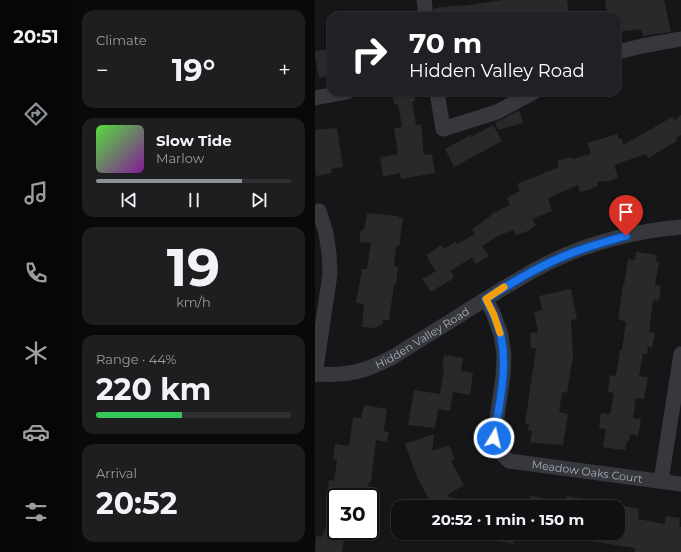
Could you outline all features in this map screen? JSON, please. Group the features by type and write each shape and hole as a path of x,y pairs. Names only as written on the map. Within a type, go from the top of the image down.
{"street":[{"path":"424,0 426,12"},
{"path":"621,51 681,38"},
{"path":"315,98 327,96"},
{"path":"438,96 443,128 497,112 527,96"},
{"path":"315,375 330,274 326,233 319,211"},
{"name":"Hidden Valley Road","path":"315,375 343,374 356,372 375,366 393,357 528,274 587,247 626,236 661,229 681,227"},
{"name":"Meadow Oaks Court","path":"486,299 494,315 501,335 504,355 503,376 494,438 498,450 509,461 681,484"},
{"path":"661,481 681,354"}],"building":[{"path":"502,0 567,0 568,12 434,12 434,8 462,6"},
{"path":"605,0 664,0 671,32 643,36 641,29 621,32 621,12 606,12"},
{"path":"327,50 327,76 319,78 315,51"},
{"path":"393,96 414,96 415,101 412,102 416,125 421,124 424,155 432,154 435,173 401,179 400,173 383,177 380,157 398,154 394,128 402,127 398,104 394,104"},
{"path":"519,110 523,123 498,130 495,122"},
{"path":"681,115 681,135 676,138 677,141 648,158 646,154 614,165 618,177 609,181 597,182 598,186 589,190 580,192 578,185 548,198 552,211 532,219 536,225 526,232 516,235 513,230 498,236 482,246 489,256 476,264 472,257 451,271 454,278 431,292 422,279 436,271 428,260 427,255 441,245 444,249 456,241 457,244 475,234 472,229 492,215 491,214 510,205 507,198 520,191 517,184 559,167 557,161 591,154 587,143 617,134 619,139 622,139 623,145 672,117 675,120"},
{"path":"493,125 502,141 454,167 445,149 470,135 471,137"},
{"path":"337,128 343,167 331,169 332,173 316,176 315,130"},
{"path":"367,213 398,216 403,218 399,246 396,246 394,266 398,267 389,320 383,320 382,324 375,328 362,327 364,304 356,303 362,269 367,269 371,243 359,242 361,230 364,230"},
{"path":"636,252 657,255 656,261 659,262 655,285 661,286 659,301 653,300 649,332 655,333 652,348 648,347 647,354 643,354 639,376 648,377 644,399 636,398 633,418 641,419 638,436 630,434 625,450 603,447 606,429 599,428 601,413 610,414 614,393 608,392 610,375 616,376 626,322 618,319 623,284 624,285 628,259 635,260"},
{"path":"571,289 577,319 571,320 573,356 567,393 562,392 559,412 568,414 563,445 530,442 532,431 528,431 529,424 525,424 536,348 531,348 530,333 538,332 534,312 542,310 539,296"},
{"path":"444,355 463,358 461,371 473,373 470,395 453,392 450,411 438,409 435,428 408,425 414,390 440,394 444,369 442,369"},
{"path":"364,405 387,409 384,431 389,432 387,442 376,440 371,482 369,482 368,488 328,488 329,480 334,481 337,460 333,459 335,444 349,446 353,417 361,418"},
{"path":"434,434 432,451 449,445 455,460 451,461 464,485 446,496 463,500 429,500 417,477 405,444"},
{"path":"531,496 556,500 530,500"},
{"path":"566,496 592,500 566,500"},
{"path":"625,506 639,509 638,519 665,524 666,516 680,518 679,527 681,527 681,552 634,552 635,548 583,540 625,540"},
{"path":"324,529 327,529 327,540 344,540 342,552 315,552 316,536 322,537"},
{"path":"491,540 515,540 514,544"}],"slow traffic":[{"path":"500,333 494,315 486,299 504,287"}],"route":[{"path":"494,438 503,376 504,355 501,335 494,315 486,299 521,277 554,261 587,247 626,236"}]}
